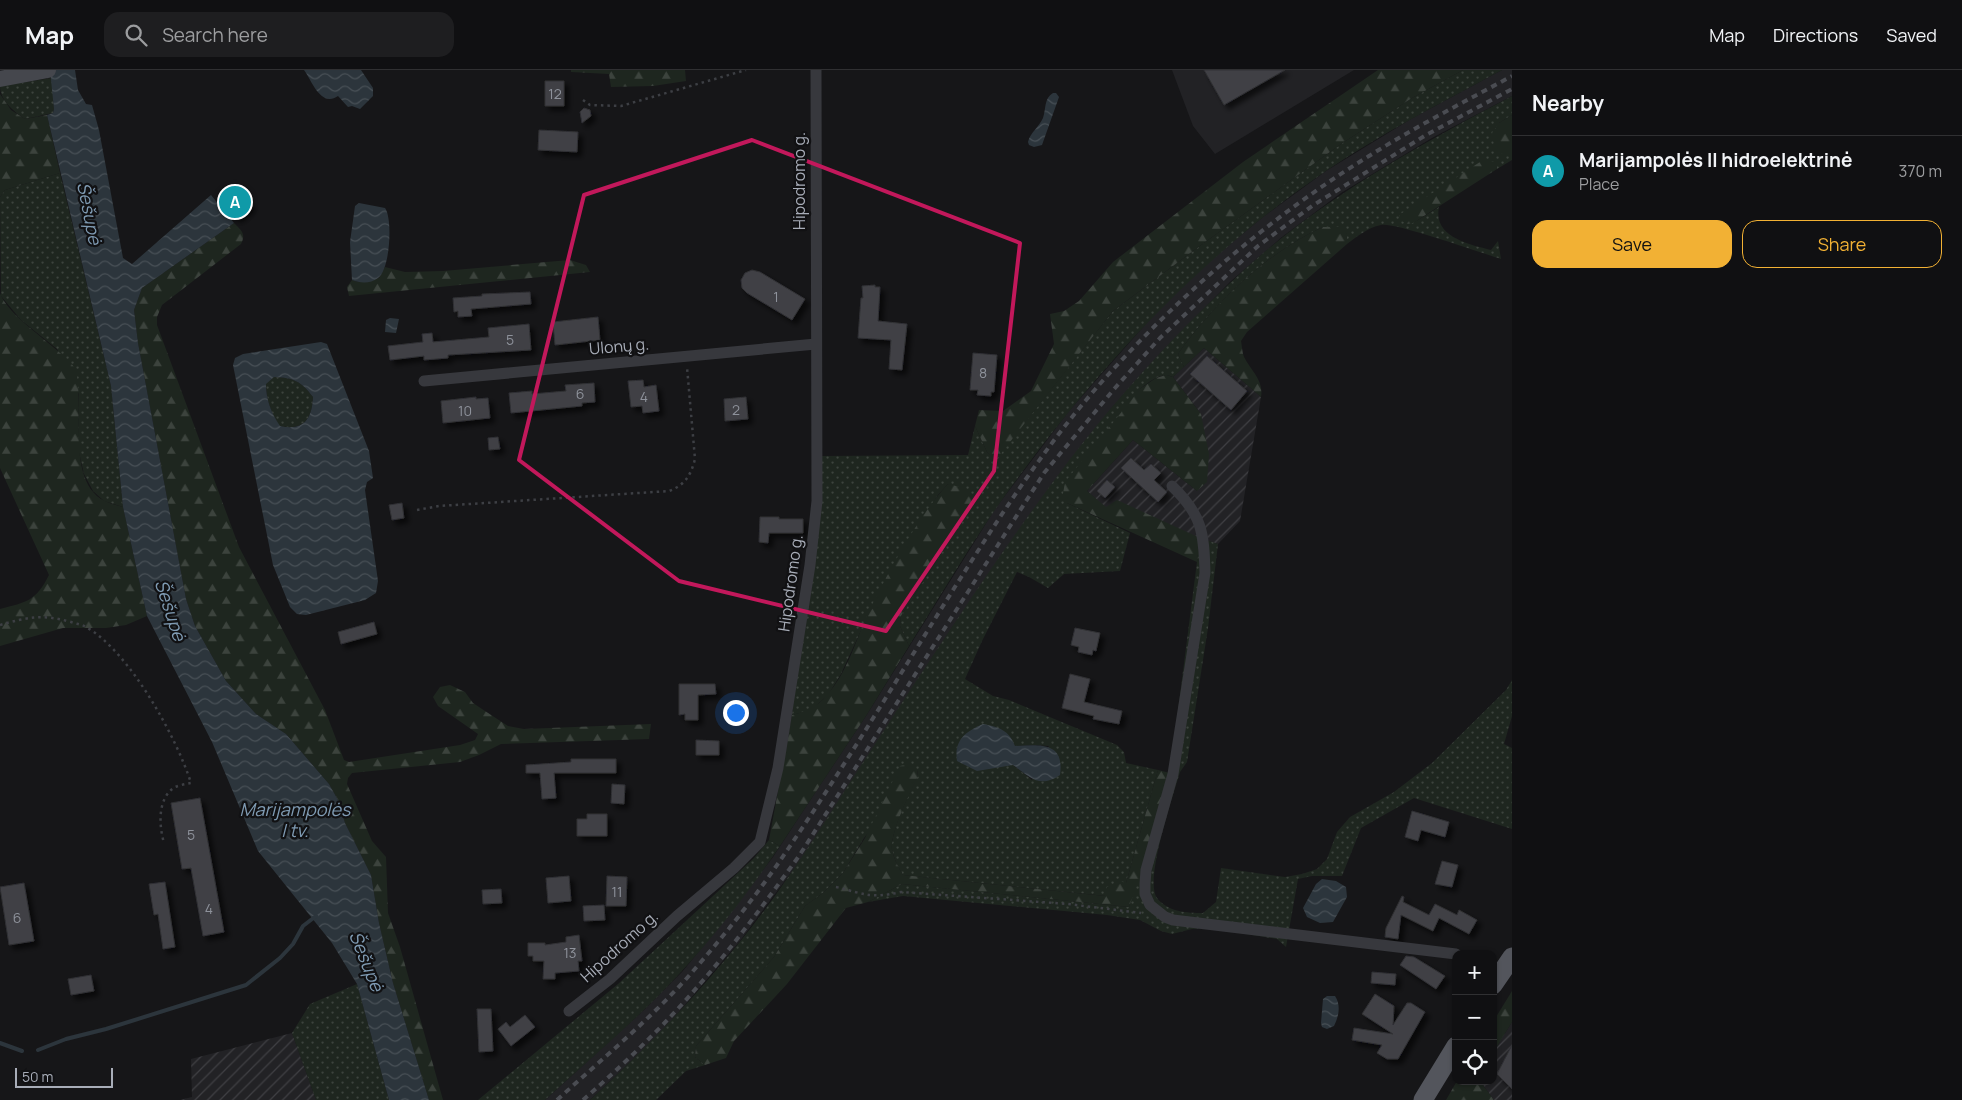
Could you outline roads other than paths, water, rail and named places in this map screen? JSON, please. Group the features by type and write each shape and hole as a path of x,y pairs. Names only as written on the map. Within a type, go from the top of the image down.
{"main road":[{"path":"1497,978 1506,962"},
{"path":"1423,1100 1452,1053"}],"street":[{"path":"0,79 47,70"},
{"name":"Hipodromo g.","path":"569,1011 610,979 677,916 734,868 760,842 778,768 810,565 817,501 816,70"},
{"name":"Ulonų g.","path":"424,381 816,344"},
{"path":"1172,486 1187,500 1199,520 1205,542 1205,572 1173,774 1146,870 1145,894 1150,904 1173,920 1452,954"}],"water":[{"name":"Marijampolės I tv.","path":"50,70 75,70 78,90 86,104 92,105 99,130 123,258 132,264 211,195 234,223 142,288 134,310 138,343 186,599 195,626 226,681 256,714 286,734 329,784 338,800 345,823 371,875 379,923 393,983 429,1100 389,1100 357,984 332,943 258,851 212,742 147,616 123,507 111,386 47,115 53,113 54,109"},
{"path":"304,70 361,70 373,88 373,96 360,109 352,106 348,107 338,96 327,99 322,96"},
{"path":"1053,93 1056,93 1059,97 1042,145 1034,147 1029,145 1029,139 1043,118 1048,98"},
{"path":"359,203 385,208 389,222 388,255 385,265 378,278 368,282 352,280 350,242 355,206"},
{"path":"390,318 399,319 396,333 385,332 386,320"},
{"path":"321,342 327,344 369,451 373,478 367,482 365,490 378,581 376,593 365,600 306,615 297,614 290,607 273,565 233,365 235,358 243,354","holes":["274,377 281,377 301,384 313,397 311,412 308,418 305,422 295,427 280,426 268,400 266,384"]},
{"path":"983,724 1003,730 1010,736 1015,746 1033,745 1048,747 1058,756 1060,775 1053,779 1040,781 1035,780 1013,765 977,771 957,761 959,742 971,730"},
{"path":"1322,879 1336,881 1346,887 1347,897 1333,922 1320,923 1307,917 1303,908 1316,884"},
{"path":"1327,996 1335,996 1339,1007 1334,1026 1327,1029 1322,1027 1321,1023 1323,999"}],"waterway":[{"path":"38,1050 66,1039 106,1029 246,985 280,958 293,944 303,926 316,916"},
{"path":"0,1043 22,1051"}],"railway":[{"path":"557,1100 672,994 714,947 752,899 777,866 831,785 1007,507 1065,426 1107,376 1166,314 1198,285 1298,203 1386,145 1512,76"},
{"path":"583,1100 658,1030 686,1000 750,922 799,856 1044,473 1115,388 1160,338 1258,246 1312,206 1426,135 1512,89"}],"place":[{"name":"Marijampolės II hidroelektrinė","path":"235,202"}],"water label":[{"name":"Šešupė","path":"90,213"},
{"name":"Šešupė","path":"171,610"},
{"name":"Šešupė","path":"367,961"}]}
